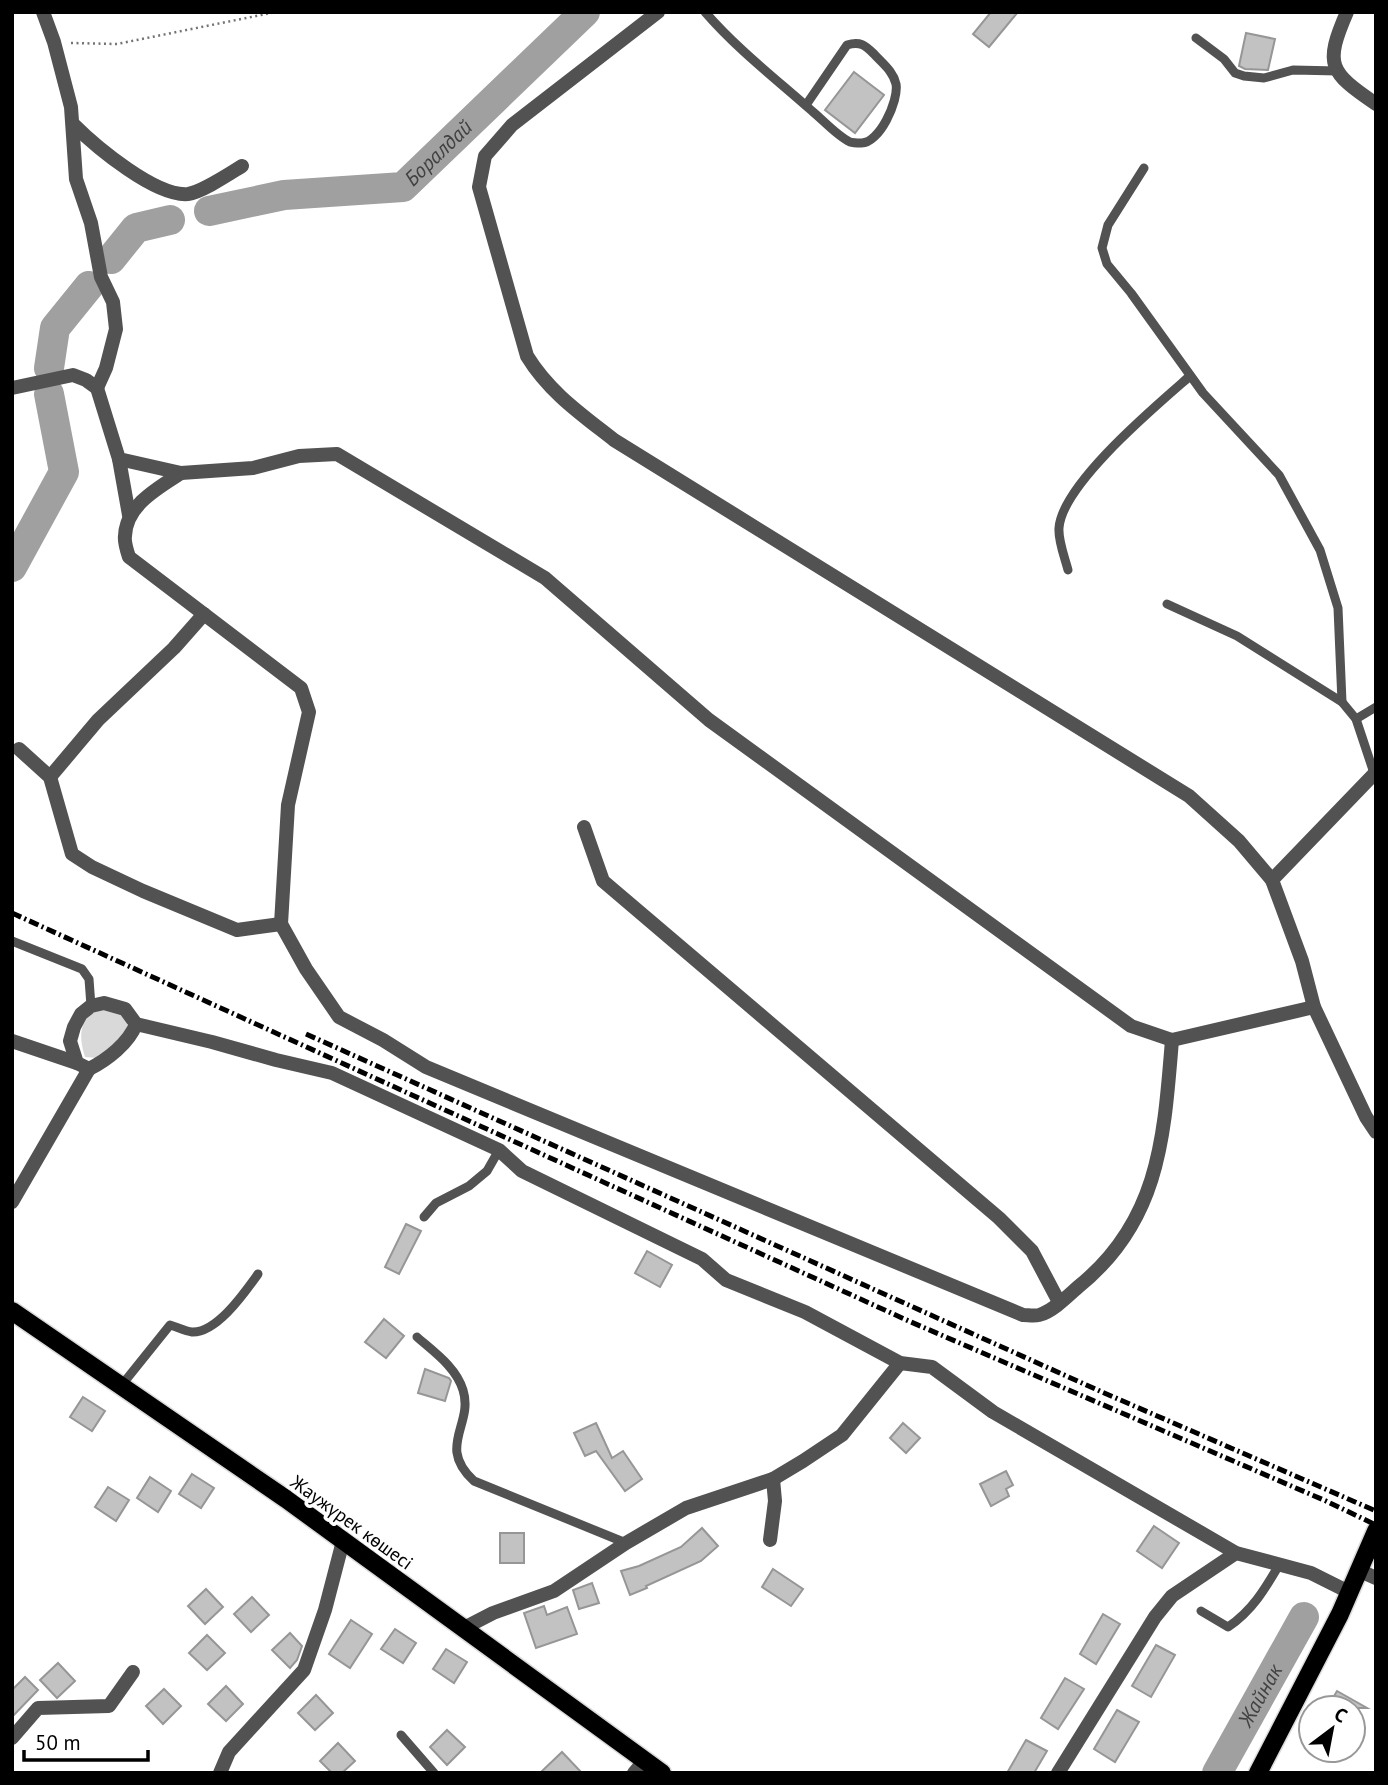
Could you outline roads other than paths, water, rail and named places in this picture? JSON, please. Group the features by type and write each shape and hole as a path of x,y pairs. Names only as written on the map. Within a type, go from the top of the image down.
{"main road":[{"name":"Жаужүрек көшесі","path":"12,1311 464,1628 640,1766 662,1773"},
{"path":"1258,1773 1349,1592 1376,1531"}],"street":[{"path":"43,12 71,107 76,178 91,223 100,277 113,302 116,329 106,368 97,388"},
{"path":"658,12 512,125 485,156 479,187 527,356 538,375 563,401 614,440 1189,796 1240,841 1272,880 1302,961 1314,1007 1366,1117 1376,1132"},
{"path":"1347,12 1337,36 1333,62 1342,78 1376,104"},
{"path":"73,124 99,150 169,193 191,194 242,166"},
{"path":"12,388 73,375 97,388 120,459 128,515 124,537 129,557 300,688 309,712 288,805 281,924 306,969 340,1017 426,1067 1023,1315 1041,1315 1101,1268 1138,1217 1152,1182 1165,1125 1172,1040"},
{"path":"120,459 181,472 253,468 299,456 337,454 545,578 709,720 1131,1026 1172,1040 1314,1007"},
{"path":"128,515 153,491 181,472"},
{"path":"50,777 98,720 174,648 204,614"},
{"path":"19,749 50,777 72,855 144,891 237,930 281,924"},
{"path":"1272,880 1375,772"},
{"path":"584,827 603,881 999,1218 1032,1251 1059,1302"},
{"path":"83,1066 70,1041 74,1027 81,1014 91,1006 104,1003 125,1009 136,1024 332,1073 499,1150 522,1171 702,1259 726,1280 805,1312 900,1363 932,1367 993,1412 1236,1553 1311,1573 1349,1592"},
{"path":"12,1041 83,1066 99,1064 132,1035 136,1024"},
{"path":"12,1202 83,1066"},
{"path":"464,1628 494,1613 554,1591 626,1543 686,1508 773,1479 842,1435 900,1363"},
{"path":"770,1540 775,1501 773,1479"},
{"path":"220,1773 229,1752 304,1670 326,1610 343,1541"},
{"path":"1058,1773 1154,1617 1172,1595 1236,1553"},
{"path":"1358,1570 1376,1578"},
{"path":"12,1738 38,1708 109,1706 133,1672"}],"lane":[{"path":"705,12 724,34 806,105 849,142 864,144 875,139 897,99 893,74 864,44 855,42 847,45 806,105"},
{"path":"1196,38 1224,59 1235,73 1244,76 1264,78 1293,71 1338,71"},
{"path":"1144,168 1108,225 1102,248 1107,264 1222,416 1279,475 1320,550 1338,608 1342,702"},
{"path":"1068,570 1059,530 1063,513 1071,499 1115,442 1190,376"},
{"path":"1167,604 1237,636 1342,702 1356,719 1375,772"},
{"path":"1356,719 1376,706"},
{"path":"12,941 82,969 89,979 91,1006"},
{"path":"424,1217 436,1203 469,1186 487,1171 499,1150"},
{"path":"121,1386 170,1325 194,1332 211,1325 235,1305 258,1274"},
{"path":"417,1337 448,1363 463,1387 466,1402 456,1452 462,1470 474,1481 626,1543"},
{"path":"1200,1611 1228,1627 1242,1618 1255,1604 1279,1564"},
{"path":"401,1735 434,1773"}],"waterway":[{"name":"Боралдай","path":"209,211 284,195 403,187 585,12"},
{"name":"Боралдай","path":"111,259 136,228 170,220"},
{"name":"Боралдай","path":"49,368 55,328 89,286"},
{"name":"Боралдай","path":"12,567 64,472 49,394"},
{"name":"Жайнак","path":"1217,1773 1304,1617"}],"railway":[{"path":"12,913 911,1322 1376,1525"},
{"path":"306,1034 1102,1392 1376,1511"}]}
